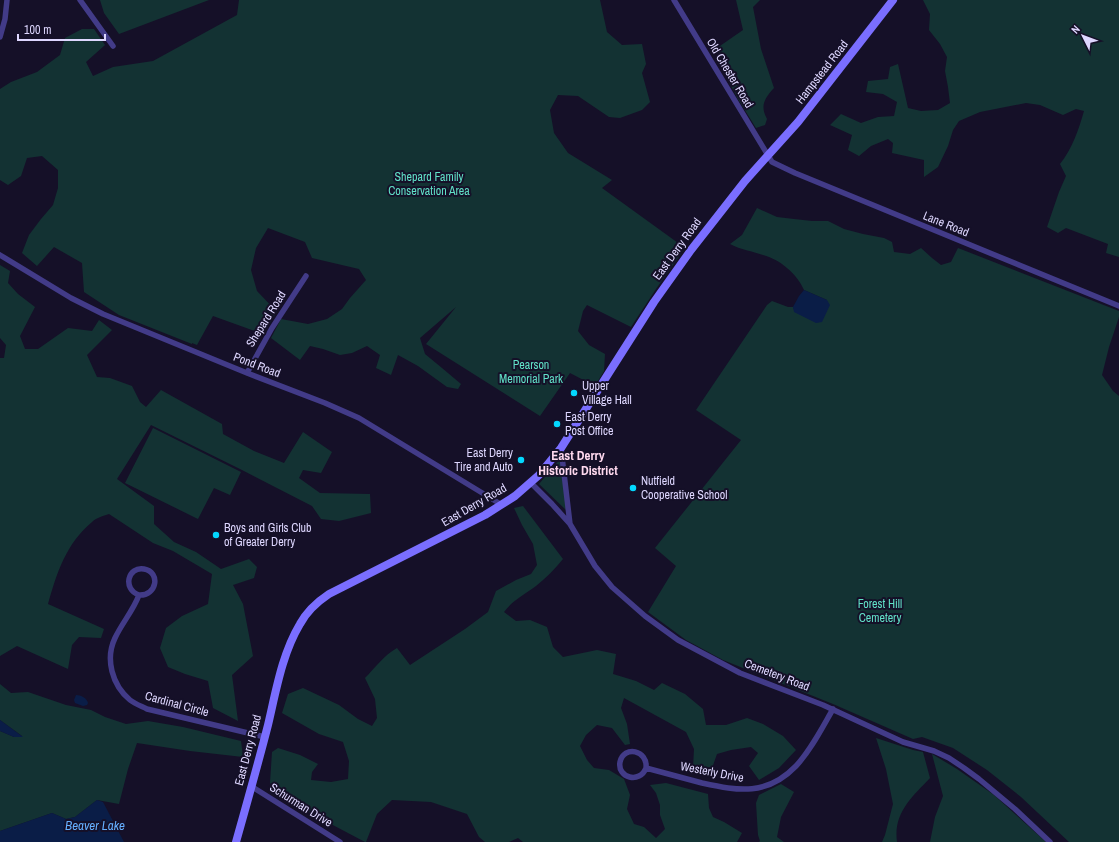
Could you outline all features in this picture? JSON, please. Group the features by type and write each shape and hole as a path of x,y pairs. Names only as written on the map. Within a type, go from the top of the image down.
{"street":[{"path":"0,37 6,13 7,0"},
{"path":"80,0 113,46"},
{"name":"Old Chester Road","path":"674,0 767,156"},
{"name":"Hampstead Road","path":"767,156 789,134 893,0"},
{"name":"Lane Road","path":"767,156 772,162 795,173 1119,306"},
{"name":"East Derry Road","path":"236,842 265,737 282,668 290,642 300,622 312,607 335,590 469,524 502,505 531,483 547,467 561,448 643,319 678,268 733,195 767,156"},
{"name":"Pond Road","path":"0,255 88,308 359,418 502,505"},
{"name":"Shepard Road","path":"247,373 272,328 306,276"},
{"path":"561,448 570,524"},
{"name":"Cemetery Road","path":"531,483 570,524 595,566 612,587 645,616 678,640 735,671 833,709 903,742 934,751 964,768 1015,809 1050,842"},
{"path":"140,569 144,569 153,575 154,585 149,593 139,595 130,588 128,583 131,574 140,569"},
{"name":"Cardinal Circle","path":"139,595 132,611 115,638 111,650 110,661 112,673 124,695 138,705 147,709 265,737"},
{"name":"Westerly Drive","path":"646,768 683,778 736,789 749,790 763,787 777,781 797,765 833,709"},
{"path":"637,752 644,757 646,768 644,773 640,776 635,778 629,777 621,771 621,760 626,754 637,752"},
{"name":"Schurman Drive","path":"251,786 340,842"}],"green space":[{"path":"100,0 209,0 119,34 104,13"},
{"path":"239,0 600,0 607,32 622,45 642,44 646,64 642,73 650,102 642,110 620,118 609,117 578,96 558,95 550,110 554,133 568,153 612,180 602,188 685,248 631,327 587,305 583,311 578,331 589,345 605,354 604,371 595,386 570,373 540,416 426,344 456,307 420,338 425,354 461,384 458,389 447,387 418,366 398,355 391,375 376,368 380,355 367,346 352,353 340,355 310,346 300,360 271,338 281,319 308,324 327,319 342,309 366,280 359,269 312,258 305,242 268,228 256,248 251,270 257,291 277,312 263,334 213,316 197,345 119,315 84,292 82,263 54,247 37,266 22,253 29,235 53,205 58,188 58,170 42,156 27,158 21,176 8,185 0,180 0,89 11,82 37,72 60,55 65,38 82,29 94,29 105,45 86,62 93,76 113,67 153,61 237,15"},
{"path":"736,0 760,0 753,7 761,49 774,88 764,103 764,110 767,119 765,125 756,128 723,71 717,48 743,30"},
{"path":"923,0 1119,0 1119,257 1106,253 1108,244 1066,228 1058,233 1047,227 1066,176 1060,164 1075,139 1084,111 1076,109 1063,115 1040,105 1026,103 980,112 959,121 953,130 948,146 938,167 924,177 924,160 892,153 893,143 888,139 871,146 859,156 848,150 852,135 830,125 841,114 861,123 878,117 894,116 897,102 883,94 866,92 868,81 888,79 890,67 898,64 908,108 921,111 938,110 950,103 945,71 947,57 940,44 929,30 930,14"},
{"name":"Forest Hill Cemetery","path":"757,208 777,217 812,221 828,221 844,229 884,238 892,242 894,252 910,254 921,248 941,265 951,262 958,248 1119,311 1119,317 1102,375 1113,391 1119,396 1119,842 1069,842 1021,797 987,770 953,748 922,737 913,739 833,704 723,660 686,640 648,612 676,566 655,548 741,440 696,410 767,305 772,301 788,307 793,307 795,312 827,300 804,290 793,273 776,260 730,244 742,235"},
{"path":"0,265 10,271 8,283 18,294 35,307 20,336 25,349 38,349 68,328 92,331 99,320 112,330 87,355 97,377 110,378 132,386 140,402 146,407 161,390 222,424 223,434 254,451 284,463 303,432 332,452 321,473 303,470 299,478 320,493 370,494 371,513 339,521 321,519 312,506 151,425 117,479 154,506 154,524 174,542 196,552 221,569 249,559 257,567 254,578 233,585 243,604 253,656 232,675 238,721 213,708 208,681 168,667 160,648 166,628 182,616 208,604 212,574 173,551 153,543 109,514 94,521 75,540 59,570 48,604 104,629 101,638 79,637 72,645 68,669 17,646 0,656 0,358 4,358 6,345 0,338"},
{"path":"153,428 241,472 230,495 214,488 198,519 125,483"},
{"path":"561,458 567,511 539,484"},
{"path":"523,506 563,559 543,580 515,601 504,612 516,621 530,620 547,627 553,647 563,657 597,650 616,654 613,674 636,681 654,690 662,683 685,694 703,709 706,725 726,725 747,718 763,724 783,736 796,750 779,768 759,780 749,766 758,753 751,747 717,754 711,771 693,768 694,749 686,732 624,698 621,708 627,724 630,744 625,745 612,728 597,725 586,735 580,746 587,760 594,768 609,770 624,779 630,795 627,809 634,824 644,827 656,838 665,829 660,815 660,805 656,793 650,785 666,783 708,794 709,808 713,817 742,833 737,842 523,842 518,838 509,842 485,842 479,837 467,814 431,802 392,800 377,814 365,842 312,814 284,795 270,783 272,752 278,748 300,755 318,764 312,772 311,780 331,782 348,779 349,761 343,742 319,734 282,713 288,694 303,688 339,705 358,719 372,726 377,718 375,699 365,678 384,658 397,648 410,665 488,612 496,591 531,574 537,565 533,544 514,508"},
{"path":"0,684 11,693 28,692 66,705 91,710 105,717 126,724 148,721 183,727 241,741 243,757 137,743 128,769 119,804 97,800 75,817 66,819 52,813 0,831 0,731 14,737 22,736 0,720"},
{"path":"876,738 923,752 930,778 905,806 898,822 897,842 882,842 893,804 886,769"},
{"path":"932,754 957,769 994,795 1046,842 930,842 935,817 943,796"},
{"path":"781,784 794,792 781,817 777,837 784,842 759,842 756,803 759,795"}],"water":[{"path":"804,290 827,300 830,305 822,322 816,323 794,312 793,307"},
{"path":"76,695 85,698 88,703 87,705 83,706 75,703 74,700"},
{"path":"0,720 23,737 14,737 0,731"},
{"name":"Beaver Lake","path":"97,800 103,802 124,842 0,842 0,831 52,813 66,819 75,817"}],"place":[{"name":"Upper Village Hall","path":"574,393"},
{"name":"East Derry Post Office","path":"557,424"},
{"name":"East Derry Tire and Auto","path":"521,460"},
{"name":"Nutfield Cooperative School","path":"633,488"},
{"name":"Boys and Girls Club of Greater Derry","path":"216,535"}],"district":[{"name":"East Derry Historic District","path":"578,462"}],"park label":[{"name":"Shepard Family Conservation Area","path":"429,184"},
{"name":"Pearson Memorial Park","path":"531,372"}]}
